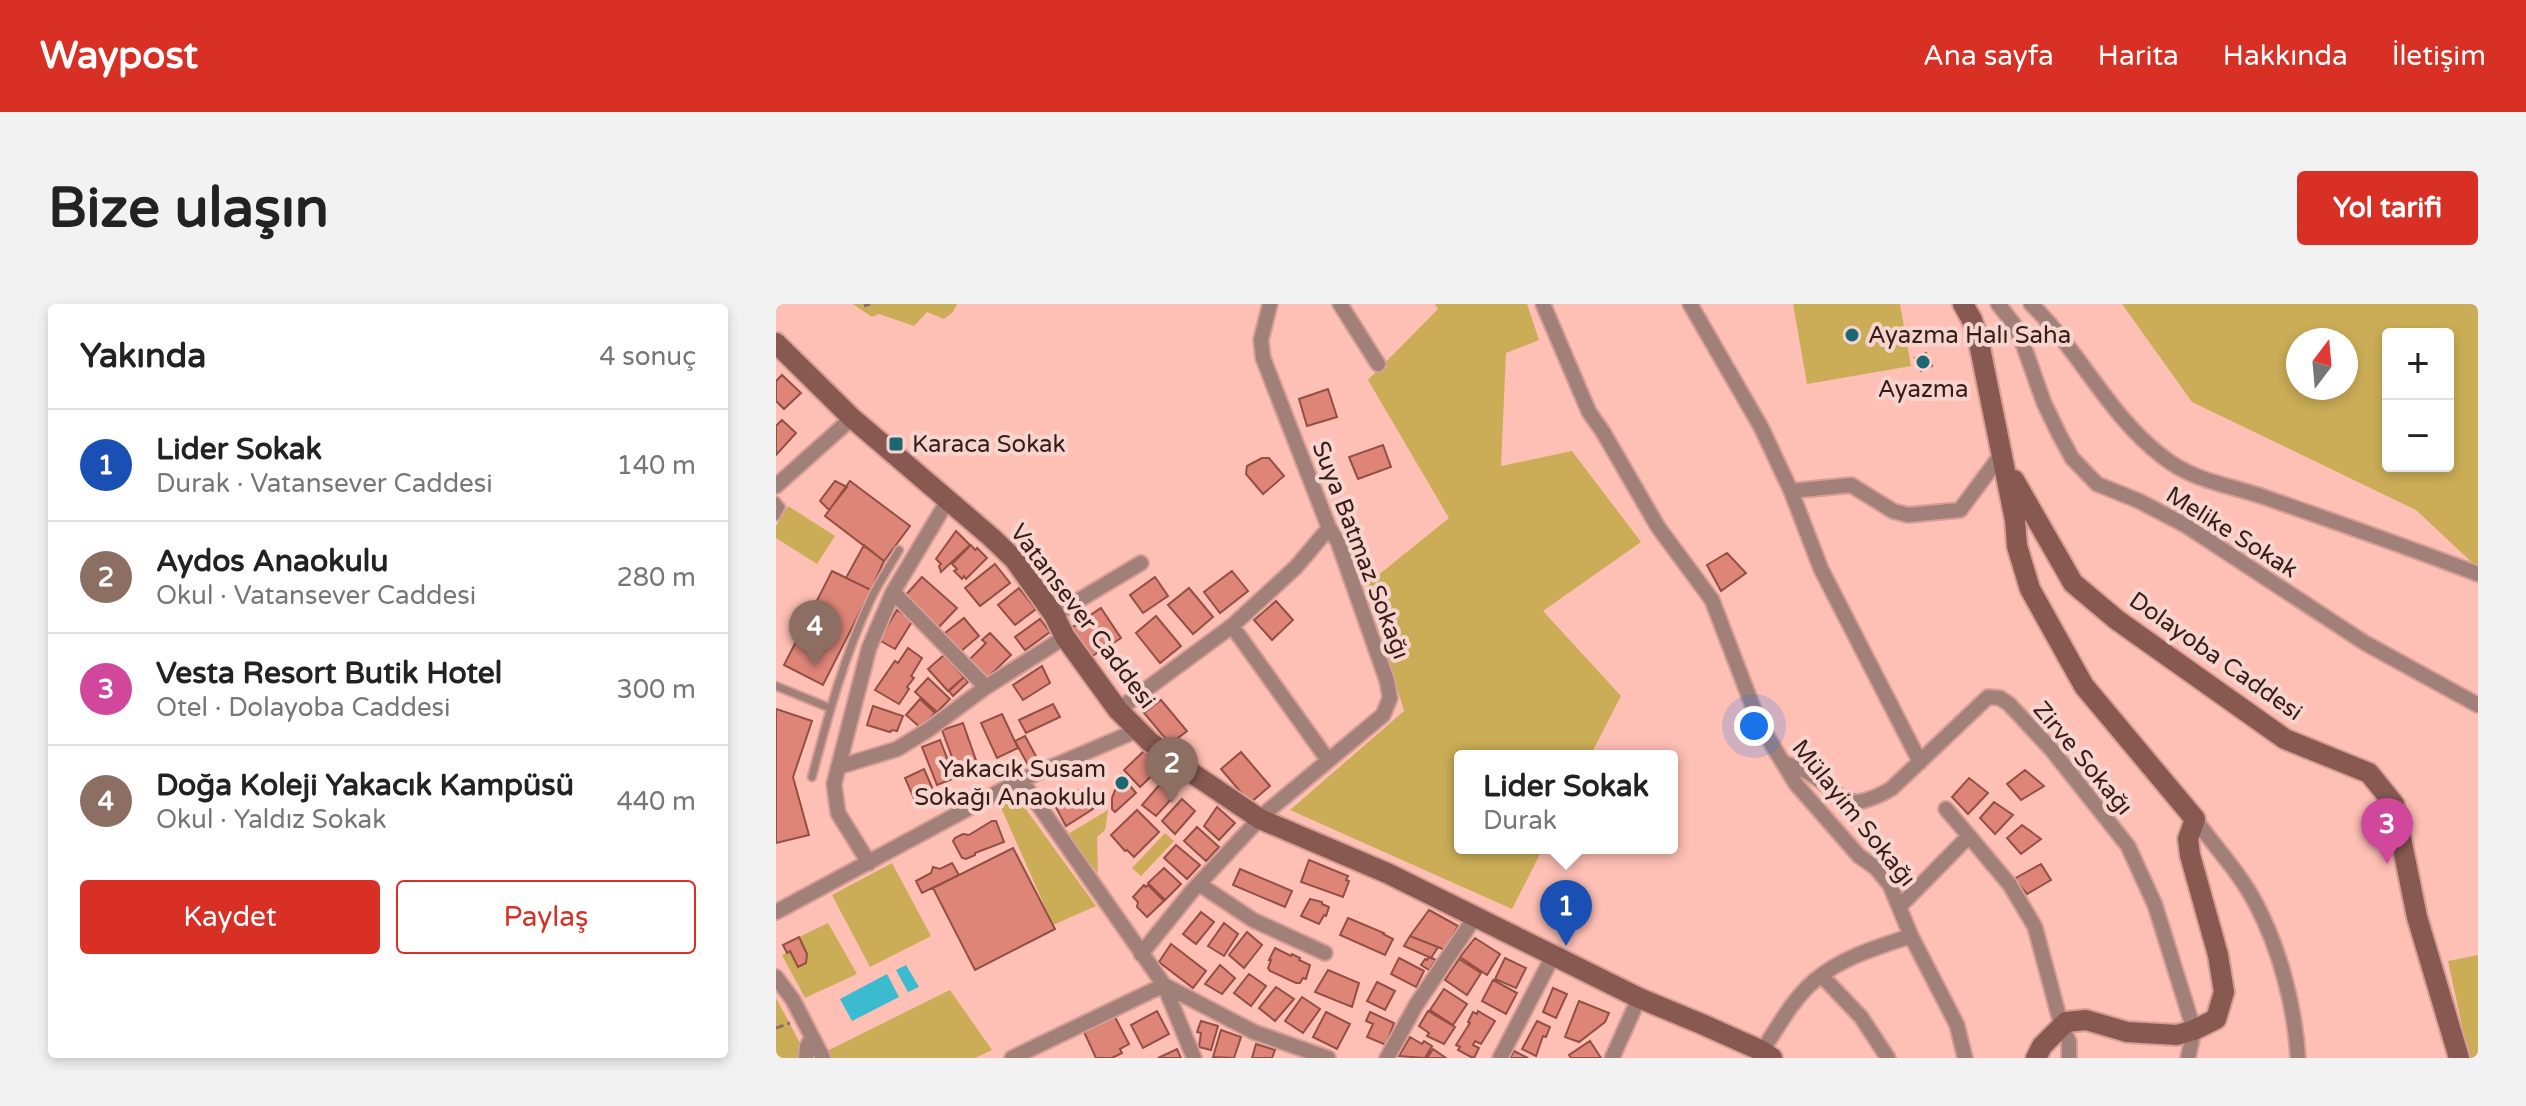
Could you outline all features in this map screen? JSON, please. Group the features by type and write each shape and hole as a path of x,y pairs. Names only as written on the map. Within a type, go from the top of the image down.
{"street":[{"name":"Suya Batmaz Sokağı","path":"1141,954 1199,884 1260,819 1383,715 1390,698 1375,641 1263,358 1261,340 1270,304"},
{"path":"1340,304 1378,364"},
{"name":"Mülayim Sokağı","path":"1543,304 1589,412 1658,527 1712,600 1758,720 1783,763 1796,784 1859,856 1876,868 1890,885 1911,936 1957,1025 1965,1058"},
{"path":"1690,304 1761,427 1791,491 1821,569 1920,762"},
{"path":"1963,304 1978,338 2015,520 2017,546 2030,589 2084,686 2195,819 2256,904 2281,966 2297,1032 2298,1058"},
{"name":"Melike Sokak","path":"1998,304 2022,341 2044,403 2072,458 2097,484 2185,525 2365,643 2478,705"},
{"path":"2031,304 2048,320 2126,424 2164,458 2188,473 2478,574"},
{"name":"Vatansever Caddesi","path":"780,354 1014,559 1118,710 1192,773 1260,819 1387,873 1639,998 1767,1055"},
{"path":"776,486 852,418"},
{"path":"1791,491 1851,485 1893,511 1908,515 1960,510 2001,455"},
{"name":"Dolayoba Caddesi","path":"2001,455 2073,583 2117,620 2285,739 2369,773 2394,804 2417,917 2459,1058"},
{"path":"869,863 838,813 834,784 869,648 893,592 948,500"},
{"path":"1118,710 1232,626 1296,567 1329,528"},
{"path":"1054,615 1141,563"},
{"path":"893,592 986,687"},
{"path":"1232,626 1328,760"},
{"path":"838,767 897,749 1065,637"},
{"name":"Zirve Sokağı","path":"1783,763 1807,772 1842,799 1859,802 1891,789 1988,697 2000,698 2009,704 2051,749 2128,846 2155,905 2194,1030 2188,1058"},
{"path":"776,912 1021,780 1138,730"},
{"path":"1021,780 1164,985 1194,1058"},
{"path":"1946,809 2010,885 2035,927 2061,1024 2069,1042 2069,1058"},
{"path":"2036,1058 2061,1024 2086,1020 2127,1032 2177,1035 2216,1019 2224,992 2218,955 2190,855 2188,839 2195,819"},
{"path":"1900,906 1969,836"},
{"path":"1199,884 1253,920 1325,953"},
{"path":"1387,1058 1416,1005 1475,917"},
{"path":"1767,1055 1787,1010 1822,976 1845,960 1911,936"},
{"path":"1500,1058 1553,956"},
{"path":"1822,976 1861,1017 1888,1058"},
{"path":"776,977 793,1000 823,1058"},
{"path":"1012,1058 1164,985"},
{"path":"1164,985 1254,1032 1328,1058"},
{"path":"1612,1058 1639,998"},
{"path":"806,1058 812,1037"}],"lane":[{"path":"776,501 781,507 776,516"},
{"path":"812,777 845,659 872,596 899,550"},
{"path":"776,686 830,708"}],"path":[{"path":"864,306 870,304"},
{"path":"776,1028 790,1023"}],"shaded area":[{"path":"853,304 957,304 944,319 927,312 914,326 879,314 872,317"},
{"path":"1435,304 1527,304 1539,340 1506,353 1501,466 1572,451 1641,542 1543,611 1621,696 1593,750 1454,750 1454,854 1540,854 1512,909 1290,810 1404,711 1366,585 1449,518 1368,380 1438,309"},
{"name":"Ayazma Halı Saha","path":"1793,304 1900,304 1911,366 1807,384"},
{"path":"2122,304 2478,304 2478,568 2416,510 2192,402"},
{"path":"788,506 835,536 817,564 776,538 776,526"},
{"path":"1017,797 1096,906 1053,925 999,803"},
{"path":"1108,810 1105,830 1097,837 1098,873 1068,834"},
{"path":"1165,833 1174,841 1141,876 1132,868"},
{"path":"892,863 931,936 870,967 832,895"},
{"path":"828,923 857,974 805,998 782,955 790,951 798,967 806,963 807,954 799,937"},
{"path":"2478,955 2478,1058 2469,1058 2448,961"},
{"path":"950,990 992,1050 975,1058 829,1058 825,1052"},
{"path":"776,998 801,1045 800,1058 776,1058"}],"water":[{"path":"906,965 919,987 908,992 896,970"},
{"path":"887,974 899,997 852,1021 840,999"}],"building":[{"name":"Ayazma","path":"1926,353 1932,366 1921,371 1915,358"},
{"path":"782,375 801,393 784,409 776,401 776,381"},
{"path":"1328,389 1337,417 1307,426 1299,399"},
{"path":"782,420 796,433 776,455 776,426"},
{"path":"1383,445 1391,467 1358,479 1349,457"},
{"path":"1269,458 1284,476 1263,494 1246,474 1247,466"},
{"path":"835,481 847,487 829,510 820,501"},
{"path":"850,481 910,526 884,561 825,516"},
{"path":"956,531 970,545 941,572 941,564 936,559"},
{"path":"864,545 884,561 871,590 846,578"},
{"path":"971,545 987,558 966,579 964,576 962,579 952,564"},
{"path":"1727,553 1746,573 1721,591 1707,565"},
{"path":"995,564 1010,583 980,606 965,588"},
{"path":"832,571 871,590 823,685 784,665"},
{"path":"1232,571 1248,591 1220,613 1204,592"},
{"path":"922,577 957,608 937,629 903,598"},
{"path":"1155,577 1168,596 1143,613 1130,595"},
{"path":"1019,588 1036,609 1015,625 998,605"},
{"path":"1189,588 1213,617 1193,634 1168,605"},
{"path":"1276,601 1293,620 1272,640 1254,620"},
{"path":"1101,608 1121,638 1091,657 1071,628"},
{"path":"897,610 913,620 895,649 879,640"},
{"path":"1156,616 1181,646 1160,663 1136,633"},
{"path":"964,618 979,636 960,652 945,633"},
{"path":"1040,619 1050,632 1025,650 1015,637"},
{"path":"990,633 1011,655 984,681 966,663 986,643 982,640"},
{"path":"908,648 922,658 899,704 875,690"},
{"path":"944,655 964,677 948,691 928,669"},
{"path":"1042,666 1050,683 1023,700 1013,685"},
{"path":"964,677 968,682 953,696 949,691"},
{"path":"928,678 950,699 937,712 915,692"},
{"path":"920,699 935,713 921,728 906,715"},
{"path":"1161,700 1187,731 1170,744 1144,713"},
{"path":"1053,704 1060,717 1026,733 1019,720"},
{"path":"873,706 903,716 897,731 867,725"},
{"path":"776,709 812,721 793,777 809,835 776,843"},
{"path":"1002,714 1018,748 997,758 981,723"},
{"path":"963,723 979,769 959,776 942,730"},
{"path":"1025,736 1038,760 1028,765 1015,741"},
{"path":"940,740 955,778 937,785 922,747"},
{"path":"1144,751 1160,768 1140,787 1124,770"},
{"path":"1241,752 1270,786 1250,803 1221,769"},
{"path":"924,769 934,792 915,801 905,778"},
{"path":"2025,770 2044,786 2021,800 2007,784"},
{"path":"1121,775 1136,793 1115,812 1112,798"},
{"path":"1969,778 1988,793 1968,814 1952,797"},
{"path":"1162,782 1176,794 1156,816 1142,805"},
{"path":"1079,790 1093,809 1066,826 1054,804"},
{"path":"1182,799 1195,811 1175,834 1162,821"},
{"path":"1994,802 2013,815 1995,834 1980,818"},
{"path":"1217,807 1235,823 1219,840 1204,826"},
{"path":"1137,810 1159,832 1134,857 1111,835"},
{"path":"996,821 1004,842 962,858 953,841 955,838 969,835"},
{"path":"2022,825 2041,839 2021,854 2007,838"},
{"path":"1197,827 1219,847 1206,861 1184,841"},
{"path":"1176,845 1200,865 1187,879 1164,858"},
{"path":"1013,848 1055,929 975,970 933,888"},
{"path":"1309,860 1348,876 1343,897 1301,882"},
{"path":"952,863 959,875 922,893 916,881 931,873 933,867 940,869"},
{"path":"2041,864 2051,880 2027,894 2014,879"},
{"path":"1164,868 1181,884 1165,900 1148,883"},
{"path":"1240,869 1292,891 1285,907 1233,885"},
{"path":"1144,885 1148,885 1164,901 1147,917 1137,907 1138,902 1133,897"},
{"path":"1310,899 1329,907 1319,924 1301,916"},
{"path":"1429,910 1458,926 1445,950 1410,936"},
{"path":"1201,912 1214,922 1196,944 1183,934"},
{"path":"1348,918 1393,939 1385,955 1340,935"},
{"path":"1224,923 1238,934 1224,956 1208,946"},
{"path":"1247,932 1262,945 1244,968 1229,955"},
{"path":"1410,936 1438,947 1431,958 1404,946"},
{"path":"799,937 807,954 806,963 798,967 790,951 787,953 783,945"},
{"path":"1475,938 1500,954 1487,975 1460,957"},
{"path":"1171,944 1206,971 1193,988 1159,962"},
{"path":"1275,948 1310,965 1306,979 1296,983 1270,971 1269,960"},
{"path":"1429,957 1436,960 1429,970 1421,965"},
{"path":"1399,958 1424,971 1416,987 1391,974"},
{"path":"1505,958 1526,968 1516,988 1495,979"},
{"path":"1459,959 1481,973 1467,995 1445,980"},
{"path":"1220,965 1235,978 1222,994 1205,984"},
{"path":"1328,970 1359,983 1352,1007 1315,992"},
{"path":"1249,974 1266,986 1251,1006 1234,993"},
{"path":"1493,980 1517,993 1506,1014 1482,1001"},
{"path":"1377,982 1395,991 1385,1010 1367,1001"},
{"path":"1276,987 1294,999 1275,1021 1259,1008"},
{"path":"1553,988 1567,994 1556,1018 1543,1012"},
{"path":"1444,989 1467,1004 1453,1025 1430,1010"},
{"path":"1302,997 1320,1009 1303,1033 1285,1021"},
{"path":"1579,1001 1609,1013 1605,1022 1579,1042 1565,1037"},
{"path":"1157,1011 1169,1034 1143,1048 1131,1025"},
{"path":"1428,1011 1455,1027 1444,1044 1427,1036 1429,1033 1419,1026"},
{"path":"1478,1011 1495,1021 1481,1044 1475,1041 1473,1045 1479,1048 1474,1058 1458,1050 1460,1047 1456,1045 1473,1012 1477,1014"},
{"path":"1326,1012 1350,1024 1337,1049 1313,1037"},
{"path":"1370,1012 1394,1023 1386,1045 1367,1037 1373,1024 1366,1021"},
{"path":"1115,1017 1129,1044 1120,1049 1122,1053 1112,1058 1096,1058 1084,1032"},
{"path":"1201,1021 1218,1026 1211,1050 1199,1047 1201,1033 1197,1032"},
{"path":"1537,1021 1550,1027 1536,1056 1522,1049"},
{"path":"1221,1030 1241,1037 1234,1058 1213,1057"},
{"path":"1410,1037 1432,1046 1425,1058 1399,1056"},
{"path":"1590,1041 1601,1058 1571,1058 1569,1055"},
{"path":"1256,1044 1275,1050 1272,1058 1252,1058"},
{"path":"1177,1049 1181,1058 1158,1058"},
{"path":"1433,1049 1446,1058 1427,1058"},
{"path":"1514,1051 1528,1058 1510,1058"}],"place":[{"name":"Ayazma Halı Saha","path":"1852,335"},
{"name":"Ayazma","path":"1923,362"},
{"name":"Karaca Sokak","path":"896,444"},
{"name":"Doğa Koleji Yakacık Kampüsü","path":"815,666"},
{"name":"Yakacık Susam Sokağı Anaokulu","path":"1122,783"},
{"name":"Aydos Anaokulu","path":"1172,803"},
{"name":"Vesta Resort Butik Hotel","path":"2387,864"},
{"name":"Lider Sokak","path":"1566,946"}]}
